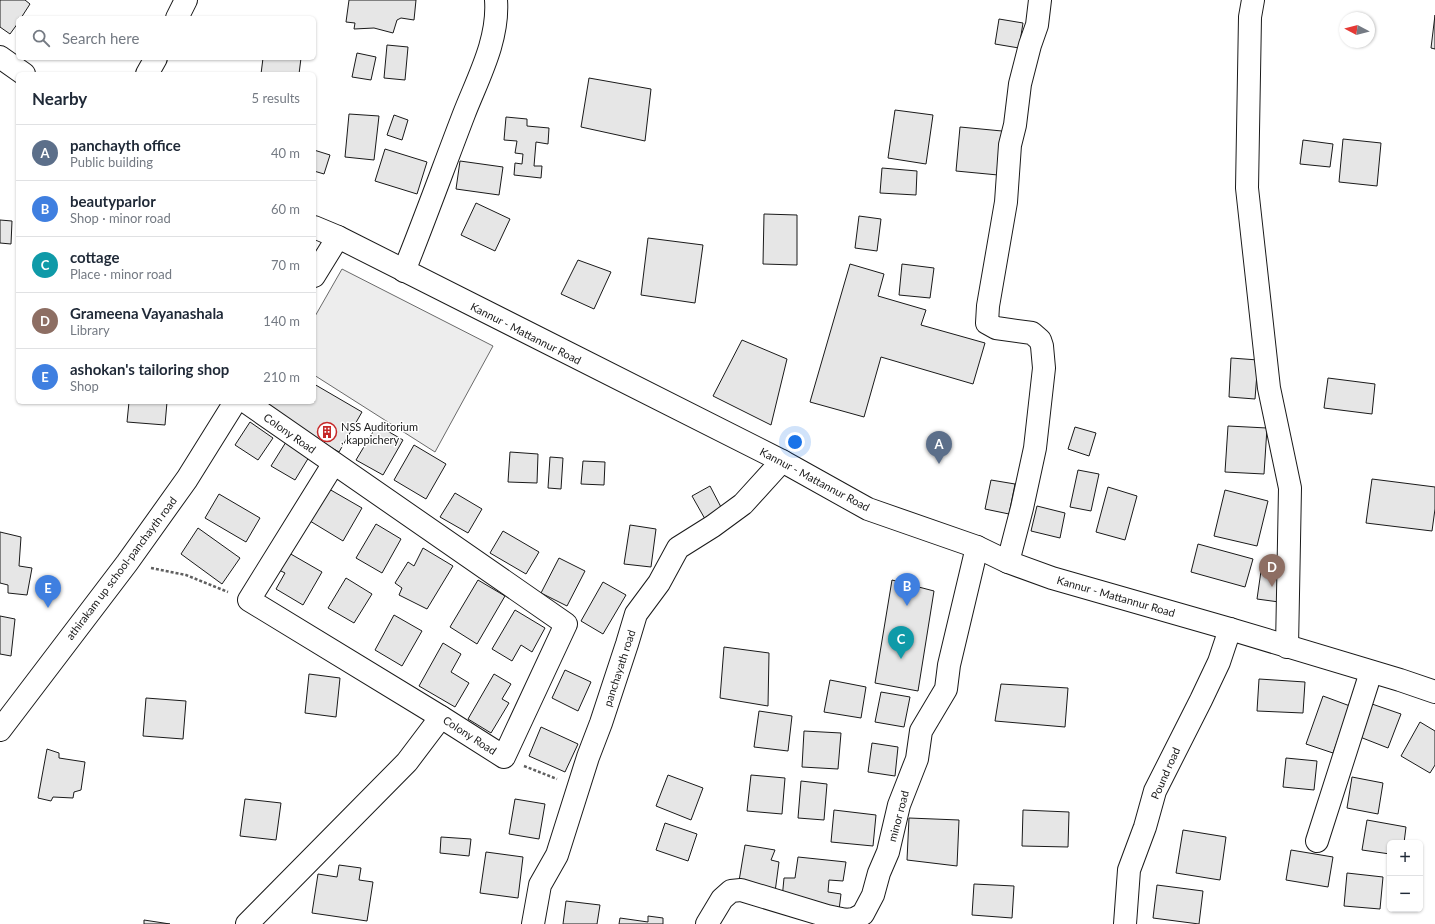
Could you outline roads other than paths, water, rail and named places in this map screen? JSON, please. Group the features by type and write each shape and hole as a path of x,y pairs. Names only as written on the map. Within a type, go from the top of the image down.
{"street":[{"path":"177,16 186,0"},
{"path":"404,271 432,202 464,113 484,67 494,27 496,0"},
{"path":"1008,562 1035,448 1044,368 1040,340 1032,333 991,326 987,323 988,306 1006,202 1010,145 1015,125 1020,84 1037,25 1040,0"},
{"path":"1253,0 1250,17 1247,188 1269,388 1290,488 1287,647"},
{"path":"0,57 21,72"},
{"path":"148,72 155,60"},
{"name":"Kannur - Mattannur Road","path":"316,228 338,237 782,461 868,509 977,547 1008,562 1052,578 1230,629 1435,692"},
{"path":"316,273 338,237"},
{"name":"athirakam up school-panchayth road","path":"0,730 127,563 187,479 234,404"},
{"name":"Colony Road","path":"249,404 334,463 566,624 504,757 249,600 334,463"},
{"name":"panchayath road","path":"533,924 540,885 557,855 588,757 628,644 636,614 659,583 678,548 714,526 744,504 782,461"},
{"name":"minor road","path":"707,924 722,899 730,891 741,890 808,912 846,920 854,919 863,914 873,895 888,852 899,805 917,759 921,731 946,689 949,665 977,547"},
{"name":"Pound road","path":"1125,924 1129,870 1145,827 1155,791 1202,700 1219,662 1230,629"},
{"path":"1317,841 1371,672"},
{"path":"247,924 407,762 441,717"}],"place":[{"name":"NSS Auditorium , kappichery","path":"327,432"},
{"name":"panchayth office","path":"939,464"},
{"name":"Grameena Vayanashala","path":"1272,587"},
{"name":"beautyparlor","path":"907,606"},
{"name":"ashokan's tailoring shop","path":"48,608"},
{"name":"cottage","path":"901,659"}]}
